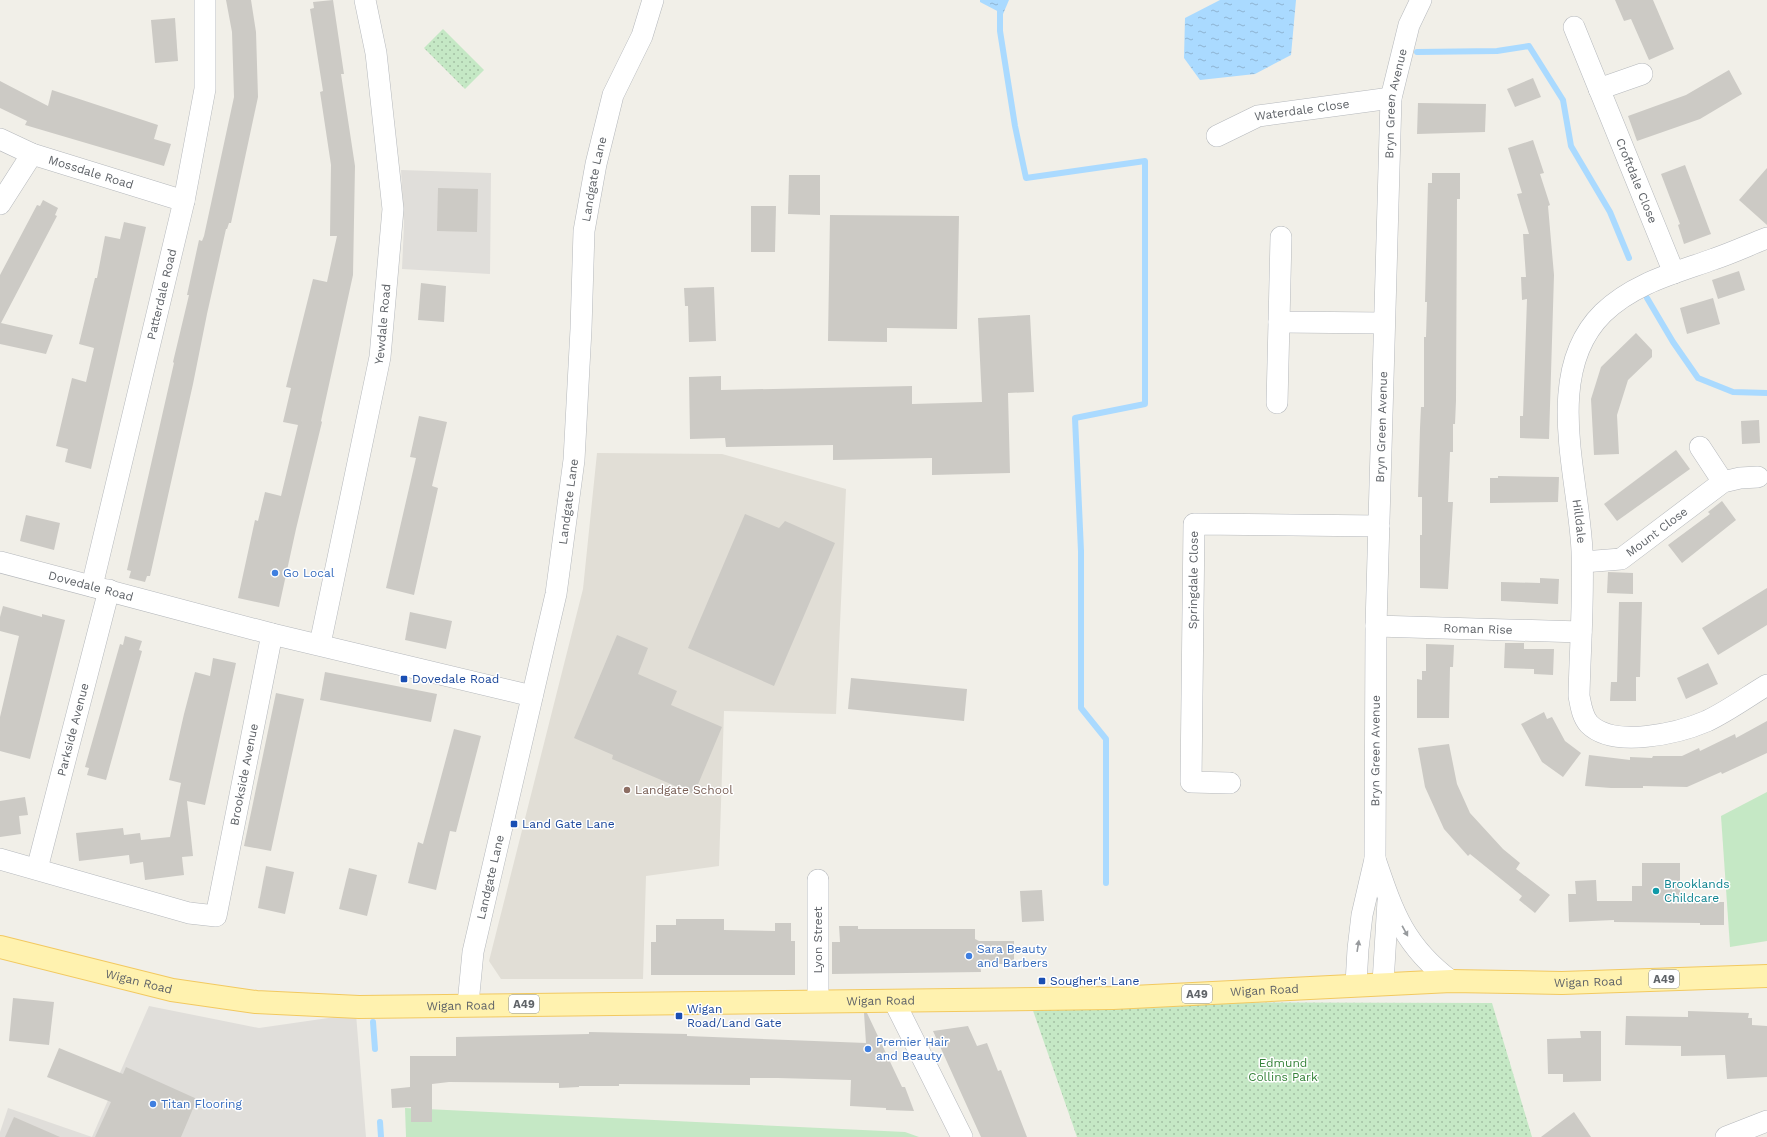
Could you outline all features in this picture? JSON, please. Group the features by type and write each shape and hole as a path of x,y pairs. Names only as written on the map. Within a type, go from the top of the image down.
{"main road":[{"name":"Wigan Road","path":"0,947 172,990 227,999 289,1004 359,1007 468,1004 1114,998 1383,983 1451,981 1562,983 1767,976"}],"street":[{"name":"Patterdale Road","path":"101,588 184,201 205,89 205,0"},
{"name":"Yewdale Road","path":"320,644 380,357 393,209 376,53 365,0"},
{"name":"Landgate Lane","path":"468,1004 473,952 556,594 574,460 584,231 596,164 613,95 642,36 653,0"},
{"name":"Bryn Green Avenue","path":"1356,984 1362,915 1375,858 1376,626 1391,98 1409,25 1421,0"},
{"name":"Croftdale Close","path":"1574,27 1674,273"},
{"path":"1599,89 1642,74"},
{"name":"Waterdale Close","path":"1217,136 1258,116 1391,98"},
{"name":"Mossdale Road","path":"0,139 32,154 184,201"},
{"path":"0,204 32,154"},
{"path":"1277,402 1281,237"},
{"name":"Hilldale","path":"1767,238 1636,289 1603,313 1579,347 1573,366 1570,388 1569,446 1583,562 1579,696 1584,716 1589,724 1606,734 1631,737 1654,735 1688,728 1722,714 1767,685"},
{"path":"1279,322 1384,322"},
{"path":"1700,447 1723,482"},
{"name":"Mount Close","path":"1583,562 1614,560 1625,557 1723,482 1740,478 1758,477"},
{"name":"Springdale Close","path":"1230,783 1191,782 1194,524 1379,526"},
{"name":"Dovedale Road","path":"0,562 272,634 320,644 532,696"},
{"name":"Parkside Avenue","path":"37,869 101,588"},
{"name":"Roman Rise","path":"1376,626 1581,632"},
{"name":"Brookside Avenue","path":"37,869 189,913 216,916 272,634"},
{"name":"Bryn Green Avenue","path":"1375,858 1388,896 1412,944 1428,962 1451,981"},
{"path":"0,859 37,869"},
{"name":"Lyon Street","path":"818,880 818,1000"},
{"name":"Bryn Green Avenue","path":"1383,983 1388,896"},
{"path":"894,1001 962,1137"},
{"path":"1736,1135 1767,1121"}],"shaded area":[{"path":"401,170 491,173 490,274 402,269 404,225"},
{"name":"Landgate School","path":"597,453 722,454 846,489 836,714 724,711 719,866 646,876 643,979 501,979 489,961 583,589"},
{"path":"149,1006 259,1028 356,1014 366,1137 92,1137"},
{"path":"8,1108 92,1137 0,1137 0,1132"}],"green space":[{"path":"443,29 484,70 465,89 424,48"},
{"path":"1767,792 1767,941 1730,947 1721,816"},
{"name":"Edmund Collins Park","path":"1030,1002 1492,1003 1532,1137 1077,1137"},
{"path":"405,1108 905,1132 919,1137 406,1137"}],"water":[{"path":"980,0 1009,0 1003,14 980,2"},
{"path":"1220,0 1296,0 1291,55 1255,74 1200,80 1184,58 1185,18"}],"building":[{"path":"226,0 251,0 256,32 258,97 231,223 229,223 226,229 150,576 147,576 145,582 129,578 131,571 127,570 189,295 187,295 199,240 202,241 204,236 234,97 232,32"},
{"path":"333,0 344,74 341,74 355,166 353,275 322,422 279,607 238,598 255,520 258,521 265,492 281,496 298,425 283,422 291,388 286,387 313,279 327,282 337,236 330,236 331,165 320,92 323,91 310,9 314,8 313,2"},
{"path":"1615,0 1653,0 1674,49 1649,60 1631,19 1624,21"},
{"path":"175,18 178,61 155,63 151,20"},
{"path":"1729,70 1742,94 1700,119 1637,141 1628,116 1686,95"},
{"path":"1533,78 1541,97 1515,107 1507,89"},
{"path":"0,81 48,106 52,90 158,125 154,139 171,144 164,166 25,125 27,121 0,108"},
{"path":"1418,103 1486,104 1485,132 1417,134"},
{"path":"1533,140 1544,173 1540,174 1550,205 1548,206 1554,275 1549,439 1520,438 1520,416 1523,416 1527,299 1522,300 1521,277 1526,277 1523,234 1529,234 1517,194 1522,193 1508,148"},
{"path":"1685,165 1711,234 1684,244 1678,225 1680,224 1661,174"},
{"path":"1767,168 1767,225 1739,200"},
{"path":"1432,173 1460,173 1460,199 1457,199 1456,401 1455,424 1453,424 1453,452 1450,452 1448,502 1453,502 1448,589 1420,588 1422,497 1418,497 1421,407 1424,407 1424,337 1426,337 1427,302 1425,302 1428,183 1432,183"},
{"path":"789,175 820,175 820,215 788,214"},
{"path":"438,188 478,189 477,232 437,231"},
{"path":"43,200 58,208 55,215 57,216 1,323 53,335 46,354 0,344 0,275 37,205 40,206"},
{"path":"751,206 776,206 775,252 751,252"},
{"path":"830,215 959,216 957,329 887,328 887,342 828,341"},
{"path":"124,222 146,227 91,469 65,462 68,449 56,446 72,378 86,382 94,348 79,344 95,278 97,278 105,236 120,239"},
{"path":"1739,271 1745,290 1718,299 1712,280"},
{"path":"421,283 446,286 444,322 418,320"},
{"path":"714,287 716,341 689,342 688,306 685,306 684,288"},
{"path":"1713,298 1720,324 1687,334 1680,308"},
{"path":"1030,315 1034,392 1008,393 1010,473 932,475 932,458 833,460 833,445 726,447 725,438 690,439 689,377 721,376 721,390 912,386 912,404 982,402 978,318"},
{"path":"1636,333 1652,350 1652,357 1628,380 1617,415 1619,454 1594,455 1591,399 1601,367"},
{"path":"419,416 447,422 432,486 438,488 414,595 386,588 416,458 410,457"},
{"path":"1759,420 1760,443 1742,444 1741,421"},
{"path":"1676,450 1690,469 1617,521 1604,504"},
{"path":"1498,476 1559,477 1558,502 1490,503 1490,478 1498,478"},
{"path":"1722,501 1736,520 1682,563 1668,545 1710,514 1708,512"},
{"path":"745,514 779,528 785,521 835,543 774,686 688,648"},
{"path":"26,515 60,523 54,550 20,541"},
{"path":"1608,572 1633,573 1633,594 1607,593"},
{"path":"1540,578 1559,579 1558,604 1501,601 1501,582 1540,583"},
{"path":"1767,588 1767,625 1718,655 1702,628"},
{"path":"1619,602 1642,602 1640,677 1636,677 1636,701 1610,701 1611,682 1617,682"},
{"path":"3,606 42,617 42,614 65,620 30,759 0,751 0,717 19,636 0,631 0,617"},
{"path":"410,612 452,621 446,649 405,640"},
{"path":"617,635 648,648 638,674 677,691 671,705 722,727 694,794 612,759 613,755 574,738"},
{"path":"125,636 142,641 139,650 142,651 106,780 87,775 89,768 85,767 120,644 123,645"},
{"path":"1505,643 1524,643 1524,649 1554,649 1553,675 1534,674 1534,669 1504,668"},
{"path":"1426,644 1454,645 1453,667 1450,667 1449,718 1417,718 1417,679 1422,680 1422,671 1426,671"},
{"path":"213,658 236,663 205,805 187,801 193,856 182,857 184,875 145,880 143,862 130,864 129,855 79,861 76,833 123,828 124,835 140,833 141,840 170,837 181,783 169,780 184,714 195,672 210,676"},
{"path":"1708,663 1718,684 1686,699 1677,678"},
{"path":"325,672 437,694 431,722 320,700"},
{"path":"851,678 967,689 964,721 848,709"},
{"path":"276,693 304,699 271,851 244,846"},
{"path":"1544,712 1547,719 1552,717 1565,741 1581,753 1563,777 1542,762 1521,724"},
{"path":"1767,721 1767,753 1722,774 1721,772 1687,787 1643,786 1643,788 1611,788 1585,786 1589,755 1630,760 1630,757 1652,758 1653,756 1682,756 1699,748 1700,751 1735,734 1736,738"},
{"path":"454,729 481,736 456,832 450,831 436,890 408,883 418,842 423,844"},
{"path":"1449,744 1457,784 1470,813 1503,849 1520,863 1516,869 1550,895 1535,913 1519,900 1522,896 1470,854 1468,856 1444,829 1425,787 1418,748"},
{"path":"25,797 28,815 19,816 21,834 0,837 0,801"},
{"name":"Brooklands Childcare","path":"1642,863 1680,863 1680,897 1697,897 1697,902 1724,902 1724,925 1700,925 1700,923 1614,922 1614,920 1569,922 1568,894 1576,894 1575,881 1596,880 1597,901 1632,901 1632,886 1642,886"},
{"path":"266,866 294,872 285,914 258,908"},
{"path":"349,868 377,875 367,916 339,909"},
{"path":"1042,890 1044,921 1022,922 1020,891"},
{"path":"676,919 724,919 724,930 775,931 775,923 791,923 791,941 795,941 795,975 651,975 651,942 656,942 656,925 676,925"},
{"path":"839,926 858,926 858,929 975,929 975,939 979,941 1014,941 1014,964 980,964 981,972 832,974 832,942 840,942"},
{"path":"13,998 54,1002 49,1045 9,1041"},
{"path":"1688,1011 1749,1013 1748,1018 1752,1018 1752,1025 1767,1026 1767,1077 1727,1079 1725,1055 1681,1056 1681,1046 1625,1045 1626,1016 1688,1017"},
{"path":"864,1013 867,1013 902,1087 905,1087 914,1111 850,1106 851,1080 778,1078 750,1078 750,1085 619,1084 619,1086 579,1086 559,1088 559,1083 449,1082 432,1084 432,1122 411,1122 411,1107 392,1108 391,1089 410,1087 410,1056 456,1056 456,1037 589,1034 589,1032 687,1034 687,1036 866,1043"},
{"path":"968,1026 977,1046 987,1043 998,1071 1001,1070 1027,1137 981,1137 933,1031"},
{"path":"1580,1031 1601,1031 1601,1081 1563,1082 1563,1074 1548,1074 1547,1039 1581,1038"},
{"path":"59,1048 123,1074 126,1067 197,1099 181,1137 95,1137 111,1102 47,1077"},
{"path":"1574,1112 1591,1137 1541,1137"},
{"path":"14,1117 60,1137 5,1137"}],"waterway":[{"path":"1000,12 1000,31 1015,126 1026,178 1145,161 1145,404 1075,418 1081,551 1081,708 1106,739 1106,883"},
{"path":"1417,52 1497,51 1529,46 1563,100 1571,146 1610,212 1629,258"},
{"path":"1647,298 1673,342 1698,378 1733,392 1767,393"},
{"path":"373,1022 375,1049"},
{"path":"380,1122 381,1137"}],"place":[{"name":"Go Local","path":"275,573"},
{"name":"Dovedale Road","path":"404,679"},
{"name":"Landgate School","path":"627,790"},
{"name":"Land Gate Lane","path":"514,824"},
{"name":"Brooklands Childcare","path":"1656,891"},
{"name":"Sara Beauty and Barbers","path":"969,956"},
{"name":"Sougher's Lane","path":"1042,981"},
{"name":"Wigan Road/Land Gate","path":"679,1016"},
{"name":"Premier Hair and Beauty","path":"868,1049"},
{"name":"Titan Flooring","path":"153,1104"}]}
